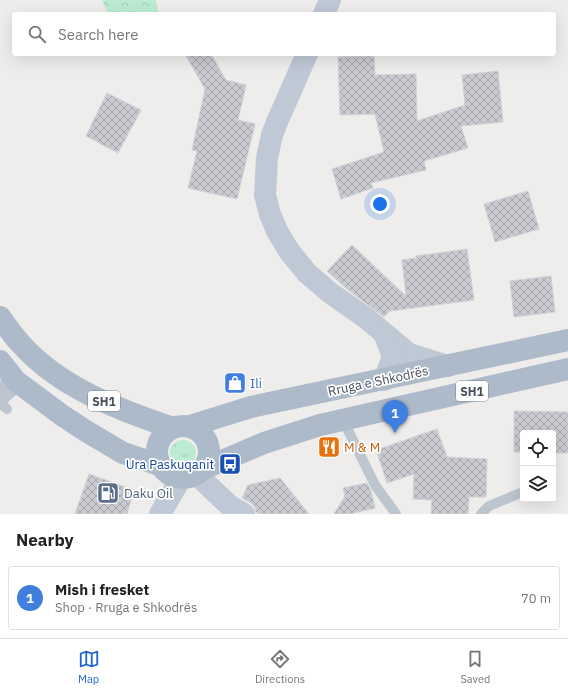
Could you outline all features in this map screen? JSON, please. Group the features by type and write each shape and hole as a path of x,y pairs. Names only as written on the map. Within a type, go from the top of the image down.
{"main road":[{"name":"SH1","path":"1,318 21,344 42,363 78,390 134,415 199,430 209,445 210,454 208,462 194,474"},
{"name":"Rruga e Shkodrës","path":"181,427 251,407 568,340"},
{"name":"SH1","path":"0,361 16,381 86,431 123,453 160,465"},
{"name":"SH1","path":"181,427 165,432 157,448 157,457 160,465 165,472 173,476 194,474 264,443 320,425 568,369"}],"street":[{"path":"325,12 330,0"},
{"path":"305,56 272,135 267,158 266,195 270,214 276,231 289,251 307,273 329,292 366,318 409,354 448,366"},
{"path":"384,380 393,357 385,335"},
{"path":"2,403 16,381"},
{"path":"160,514 194,474 230,506 244,514"}],"lane":[{"path":"343,420 375,485 396,514"},
{"path":"481,514 489,506 520,493"}],"green space":[{"path":"102,0 156,0 159,12 107,12"},
{"path":"183,440 192,444 196,453 192,462 183,466 174,462 170,453 174,444"}],"building":[{"path":"186,56 212,56 226,80 246,85 238,120 255,124 237,199 188,188 197,151 192,150 205,89"},
{"path":"374,56 375,75 416,74 417,121 465,105 462,75 498,71 503,122 461,126 468,148 424,161 426,170 371,183 373,188 341,199 332,169 384,152 375,114 340,115 338,57"},
{"path":"107,93 141,110 118,153 86,136"},
{"path":"528,191 539,229 495,242 484,204"},
{"path":"352,245 406,296 402,260 416,258 416,256 467,249 474,300 390,311 384,317 347,289 327,271"},
{"path":"551,276 555,312 514,317 510,281"},
{"path":"514,411 568,412 568,453 556,453 556,430 520,430 520,452 514,452"},
{"path":"437,429 447,457 487,459 486,497 469,497 468,514 431,514 432,500 413,499 414,474 387,483 376,450"},
{"name":"Daku Oil","path":"89,474 134,490 127,514 75,514"},
{"path":"280,478 309,514 260,514 256,512 255,507 251,503 242,498 248,485"},
{"path":"367,483 371,491 375,508 350,514 334,514 345,496 343,488"}],"place":[{"name":"Ili","path":"235,383"},
{"name":"Mish i fresket","path":"395,433"},
{"name":"M & M","path":"329,447"},
{"name":"Ura Paskuqanit","path":"230,464"},
{"name":"Daku Oil","path":"108,493"}]}
